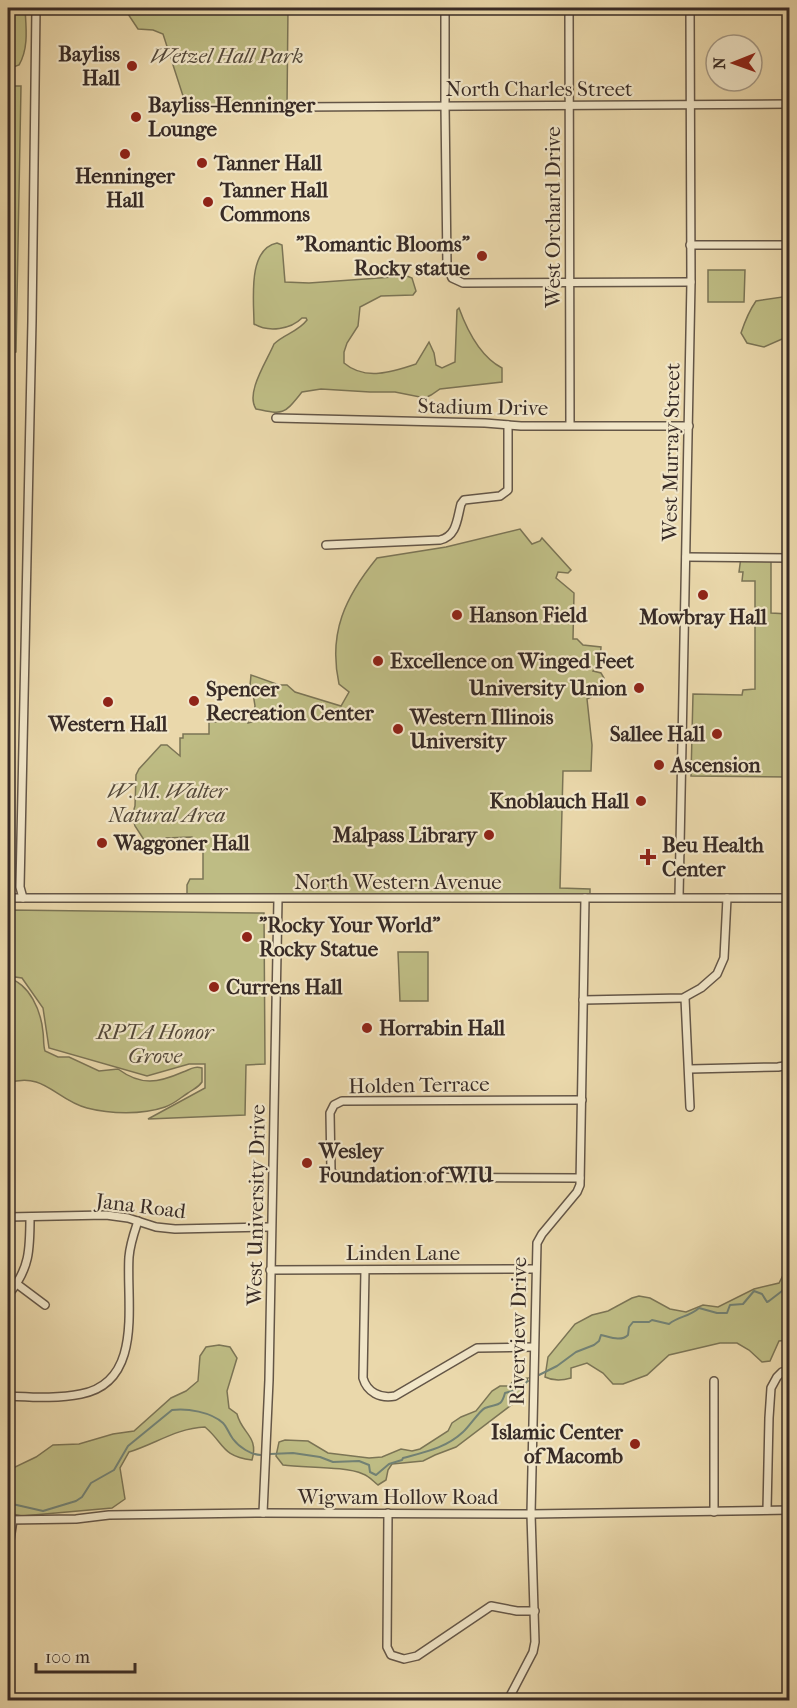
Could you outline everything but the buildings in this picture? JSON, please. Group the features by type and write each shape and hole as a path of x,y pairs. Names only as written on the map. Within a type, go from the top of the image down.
{"street":[{"path":"23,898 20,887 33,284 36,8"},
{"path":"445,8 447,266 452,278 464,283 691,282"},
{"name":"West Orchard Drive","path":"568,8 570,425"},
{"name":"West Murray Street","path":"679,897 691,282 690,8"},
{"name":"North Charles Street","path":"289,109 295,107 445,105 789,104"},
{"path":"690,245 789,245"},
{"name":"Stadium Drive","path":"276,418 508,425 689,426"},
{"path":"326,545 447,538 453,532 464,500 500,496 508,490 508,425"},
{"path":"686,556 789,558"},
{"name":"North Western Avenue","path":"8,898 789,898"},
{"name":"Riverview Drive","path":"508,1701 535,1647 531,1514 536,1269 539,1238 577,1192 580,1178 585,898"},
{"path":"583,999 685,998 709,981 722,964 725,951 727,898"},
{"name":"West University Drive","path":"263,1513 269,1380 278,899"},
{"path":"685,998 690,1107"},
{"path":"690,1069 789,1065"},
{"name":"Holden Terrace","path":"580,1178 337,1177 332,1174 331,1170 330,1118 332,1107 339,1102 582,1100"},
{"name":"Jana Road","path":"8,1217 106,1215 156,1227 175,1229 271,1227"},
{"path":"8,1295 17,1284 28,1256 30,1217"},
{"path":"8,1396 56,1397 83,1394 98,1388 114,1375 123,1361 128,1344 129,1260 138,1221"},
{"name":"Linden Lane","path":"270,1270 536,1269"},
{"path":"365,1270 363,1378 365,1385 376,1395 394,1396 477,1348 534,1347"},
{"path":"17,1284 45,1305"},
{"path":"767,1510 771,1388 782,1372 789,1370"},
{"path":"714,1381 714,1512"},
{"name":"Wigwam Hollow Road","path":"10,1521 76,1519 109,1515 531,1514 789,1510"},
{"path":"388,1514 388,1650 392,1655 399,1658 413,1658 491,1606 517,1611 535,1611"},
{"path":"8,1553 10,1521"}],"green space":[{"path":"8,8 25,8 26,45 19,65 8,69"},
{"name":"Wetzel Hall Park","path":"124,8 288,8 287,106 199,106 184,99 163,34 153,30 138,29"},
{"path":"8,86 21,86 16,352 13,353 10,456 8,456"},
{"path":"277,243 282,245 285,282 309,283 407,276 412,278 416,291 413,295 381,296 360,307 358,326 344,352 344,363 352,369 379,373 416,364 429,342 436,365 442,368 455,362 457,310 459,308 481,350 502,368 502,382 440,389 425,398 395,392 321,389 302,392 283,411 256,409 253,402 255,386 274,344 307,320 302,318 292,325 273,329 254,324 253,290 257,265 267,247"},
{"path":"708,270 745,270 744,302 708,302"},
{"path":"789,296 789,336 764,347 747,343 741,333 756,301"},
{"name":"W. M. Walter Natural Area","path":"520,529 532,544 542,538 571,570 568,573 558,572 556,578 574,593 573,639 577,639 583,645 601,647 600,660 593,671 601,673 604,678 599,693 587,699 592,745 591,771 563,771 560,888 590,889 590,898 187,899 187,885 190,879 203,879 203,840 193,840 192,837 164,838 148,846 135,826 132,816 135,806 136,775 139,769 161,745 167,745 180,756 180,738 183,738 183,734 209,734 209,722 216,722 216,719 252,722 255,706 250,686 251,675 279,685 287,685 295,692 341,706 349,692 339,684 336,666 338,632 348,602 377,558 446,547"},
{"path":"741,557 771,557 771,613 789,614 789,777 691,776 693,694 742,695 743,690 755,689 755,581 742,581 743,572 739,572"},
{"name":"RPTA Honor Grove","path":"8,910 264,913 265,1064 246,1065 245,1115 148,1119 205,1088 205,1064 189,1064 147,1076 49,1048 43,1008 22,978 8,976"},
{"path":"398,952 428,952 428,1001 400,1001"},
{"path":"8,978 22,986 33,999 42,1024 45,1051 58,1057 69,1057 99,1071 118,1069 134,1078 150,1081 174,1076 197,1067 202,1068 202,1082 168,1106 156,1110 126,1113 87,1108 31,1081 20,1080 8,1083"},
{"path":"789,1264 789,1340 779,1341 770,1361 762,1362 737,1343 720,1343 669,1355 647,1375 623,1384 613,1384 603,1373 587,1363 571,1368 571,1378 557,1380 545,1377 548,1357 575,1324 592,1315 608,1311 639,1296 650,1298 670,1309 686,1312 703,1305 718,1307 754,1289 779,1283"},
{"path":"219,1345 230,1347 237,1358 227,1391 229,1408 237,1414 252,1440 254,1452 252,1460 234,1456 205,1427 185,1430 129,1452 120,1468 125,1499 112,1508 22,1516 8,1513 8,1476 15,1467 36,1457 53,1445 79,1444 113,1434 134,1431 171,1398 186,1391 198,1381 200,1356 206,1347"},
{"path":"528,1378 518,1400 456,1447 423,1461 392,1464 386,1480 378,1485 367,1476 355,1471 283,1465 276,1456 279,1442 285,1440 308,1441 328,1453 369,1458 382,1457 401,1449 412,1451 420,1449 448,1431 452,1423 476,1411 492,1391 500,1386 509,1386 515,1379"}],"waterway":[{"path":"539,1375 557,1366 576,1352 594,1345 599,1341 601,1335 615,1338 625,1337 633,1322 652,1320 669,1324 699,1308 727,1313 730,1305 743,1304 754,1291 762,1294 767,1302 769,1301 782,1291 790,1280"},
{"path":"270,1454 293,1453 320,1457 333,1462 359,1461 369,1465 370,1472 376,1475 389,1464 450,1442 465,1430 483,1409 500,1403 505,1393 516,1390 528,1381"},
{"path":"8,1503 43,1511 76,1501 82,1497 91,1483 114,1470 128,1446 172,1410 192,1410 218,1419 242,1448 253,1454 261,1455"}],"place":[{"name":"Bayliss Hall","path":"132,66"},
{"name":"Bayliss-Henninger Lounge","path":"136,117"},
{"name":"Henninger Hall","path":"125,154"},
{"name":"Tanner Hall","path":"202,163"},
{"name":"Tanner Hall Commons","path":"208,202"},
{"name":"\"Romantic Blooms\" Rocky statue","path":"482,256"},
{"name":"Mowbray Hall","path":"703,595"},
{"name":"Hanson Field","path":"457,615"},
{"name":"Excellence on Winged Feet","path":"378,661"},
{"name":"University Union","path":"639,688"},
{"name":"Spencer Recreation Center","path":"194,701"},
{"name":"Western Hall","path":"108,702"},
{"name":"Western Illinois University","path":"398,729"},
{"name":"Sallee Hall","path":"717,734"},
{"name":"Ascension","path":"659,765"},
{"name":"Knoblauch Hall","path":"641,801"},
{"name":"Malpass Library","path":"489,835"},
{"name":"Waggoner Hall","path":"102,843"},
{"name":"Beu Health Center","path":"648,857"},
{"name":"\"Rocky Your World\" Rocky Statue","path":"247,937"},
{"name":"Currens Hall","path":"214,987"},
{"name":"Horrabin Hall","path":"367,1028"},
{"name":"Wesley Foundation of WIU","path":"307,1163"},
{"name":"Islamic Center of Macomb","path":"635,1444"}]}
